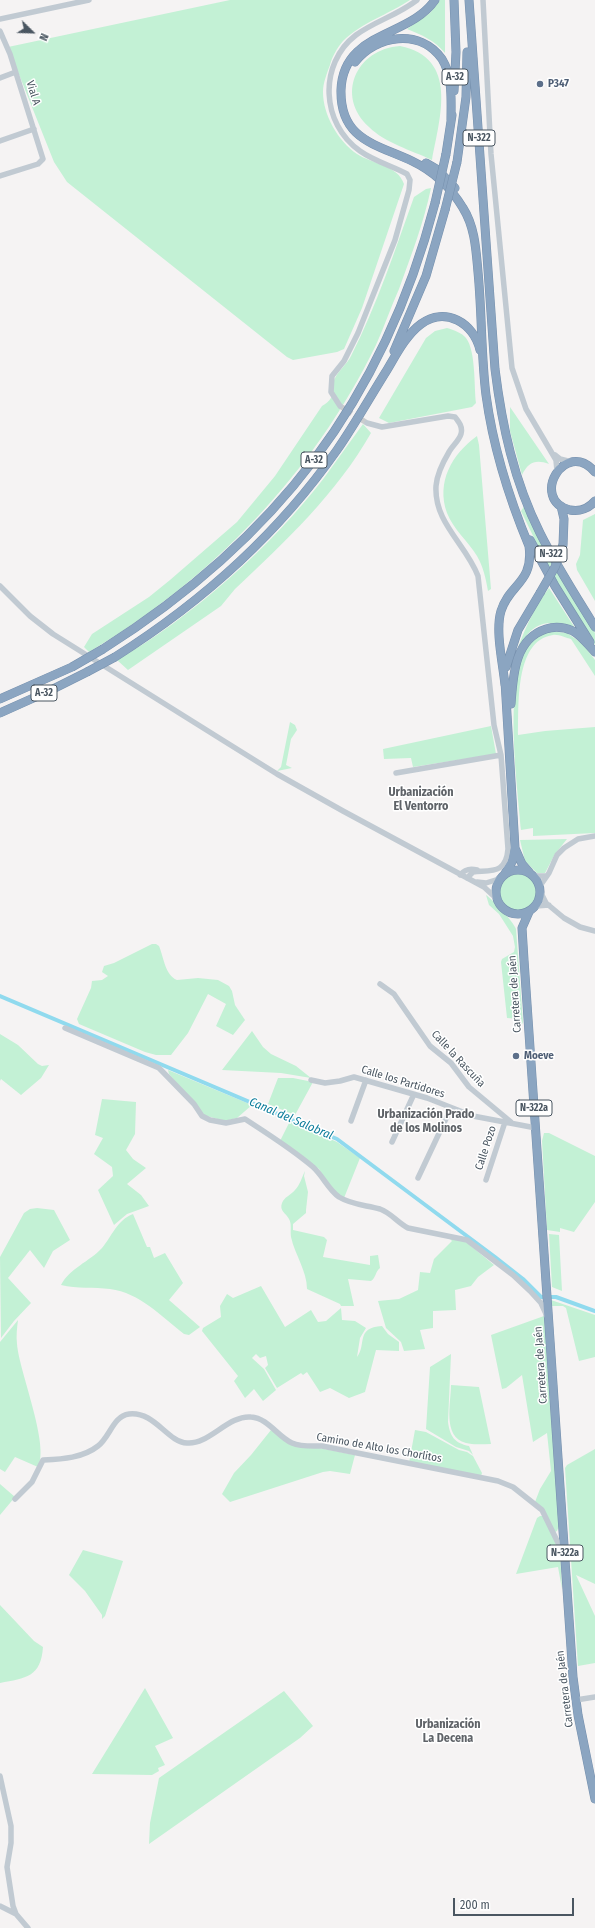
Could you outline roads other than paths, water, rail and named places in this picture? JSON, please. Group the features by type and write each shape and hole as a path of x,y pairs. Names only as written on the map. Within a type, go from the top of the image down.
{"highway":[{"path":"435,0 430,7 414,20 367,42 357,51 347,65 342,79 342,102 345,115 350,126 364,140 428,171 446,186 464,208 472,228 476,253 484,370"},
{"name":"A-32","path":"0,699 72,667 103,649 139,626 221,562 279,504 323,449 362,389 390,333 419,257 435,203 446,154 451,120 456,52 454,0"},
{"path":"365,406 391,357 412,311 426,276 445,210 457,162 466,97 468,0"},
{"name":"N-322","path":"468,0 488,276 499,401 506,440 517,477 539,532 595,627"},
{"path":"451,120 451,86 448,74 442,60 433,50 420,42 407,38 387,40 377,43 366,50 353,65 348,76 346,100 353,121 361,132 372,140 418,159 438,170 458,191 477,227 488,276"},
{"path":"365,406 407,338 418,327 430,319 438,317 451,317 467,325 478,342 484,370"},
{"name":"N-322","path":"484,370 486,394 494,443 514,504 540,560 595,651"},
{"name":"A-32","path":"0,713 87,672 114,656 178,614 216,584 263,540 294,506 320,474 365,406"},
{"path":"563,545 564,519 561,506 556,500 552,490 553,478 556,471 564,465 574,462 584,463 594,470"},
{"path":"561,506 572,510 586,508 595,501"},
{"path":"514,504 529,546 530,556 526,574 506,601 500,613 515,848 512,862 497,885 497,899 502,908 515,917 522,928"},
{"path":"505,685 506,664 513,642 527,612 555,567 563,545 567,522 572,510"},
{"path":"584,608 595,623"},
{"path":"509,739 513,680 519,655 528,639 542,630 551,627 560,627 572,631 595,651"},
{"path":"515,848 522,864 532,875 540,889"},
{"path":"503,876 516,870 522,870 532,875"},
{"name":"N-322a","path":"529,912 536,906 540,889"},
{"path":"507,912 519,915 529,912"},
{"name":"Carretera de Jaén","path":"529,912 522,928 565,1563 576,1700 595,1799"}],"street":[{"path":"0,18 89,0"},
{"path":"340,406 331,392 332,376 346,356 367,311 394,240 409,190 410,180 407,174 360,151 342,133 336,123 330,106 329,90 331,73 335,59 355,36 367,27 408,7 417,0"},
{"path":"483,0 491,154 512,368 526,409 556,460 556,471"},
{"name":"Vial A","path":"0,31 10,54 43,159 42,161 0,176"},
{"path":"0,78 13,73"},
{"path":"0,141 34,129"},
{"path":"368,423 382,427 448,416 455,417 459,421 461,433 439,471 436,485 437,501 447,529 469,558 478,576 494,725 501,755 508,855 500,868 489,872 473,872 467,878"},
{"path":"553,453 560,459 574,462"},
{"path":"0,586 30,616 53,634 283,778 473,881 491,892 497,899"},
{"path":"396,773 501,755"},
{"path":"593,836 578,839 564,848 558,855 550,873 546,876 540,889 544,900 571,922 595,931"},
{"path":"460,874 468,869 483,872"},
{"path":"532,875 546,876"},
{"path":"473,881 486,883 503,876"},
{"path":"536,906 550,905"},
{"name":"Calle la Rascuña","path":"380,984 394,994 430,1046 451,1063 468,1087 513,1123"},
{"path":"65,1028 159,1068 194,1104 202,1116 210,1120 226,1123 245,1119 304,1160 319,1173 328,1187 339,1197 354,1204 379,1209 390,1214 400,1224 408,1228 467,1240 513,1275 530,1291 541,1303 548,1318"},
{"name":"Calle los Partidores","path":"311,1080 325,1083 354,1077 414,1094 472,1116 536,1128"},
{"path":"351,1121 366,1080"},
{"path":"392,1142 414,1094"},
{"path":"418,1178 451,1108"},
{"name":"Calle Pozo","path":"486,1180 505,1122"},
{"name":"Camino de Alto los Chorlitos","path":"15,1499 32,1482 43,1460 70,1458 92,1450 106,1438 120,1417 128,1414 145,1416 179,1440 188,1443 201,1440 242,1418 252,1417 261,1420 290,1442 298,1445 322,1446 498,1481 513,1486 542,1510 561,1546 565,1563"},
{"path":"576,1700 595,1696"},
{"path":"0,1776 11,1826 11,1843 7,1867 16,1914"},
{"path":"0,1906 16,1914 28,1928"}],"waterway":[{"name":"Canal del Salobral","path":"0,996 337,1139 495,1257 523,1279 541,1297 556,1297 595,1311"}],"tunnel":[{"path":"340,406 367,423"}],"place":[{"name":"P347","path":"540,84"},
{"name":"Moeve","path":"516,1056"}],"district":[{"name":"Urbanización El Ventorro","path":"421,800"},
{"name":"Urbanización Prado de los Molinos","path":"426,1122"},
{"name":"Urbanización La Decena","path":"448,1732"}]}
